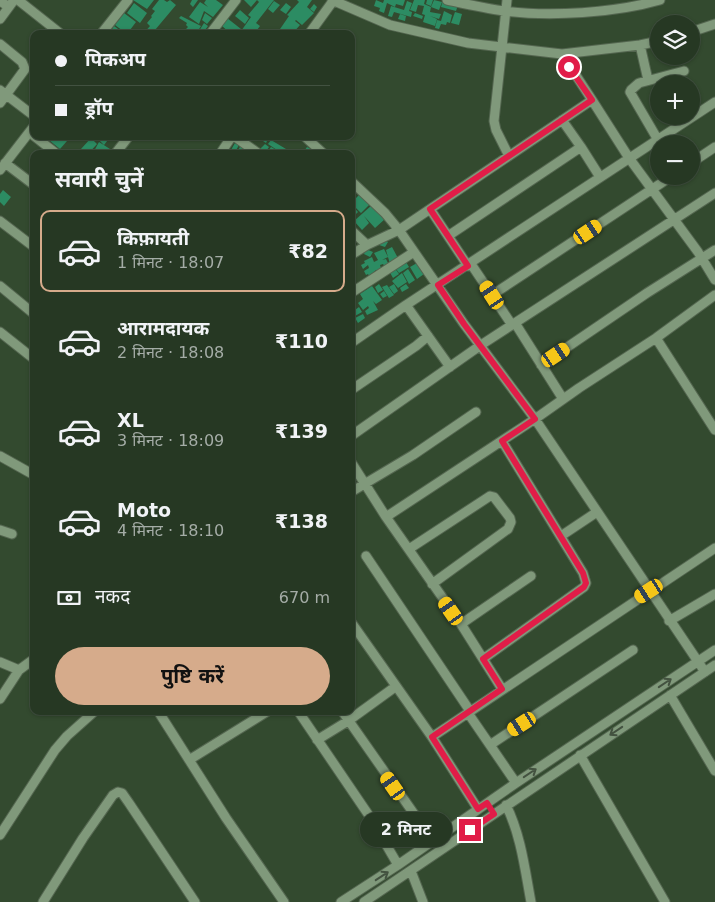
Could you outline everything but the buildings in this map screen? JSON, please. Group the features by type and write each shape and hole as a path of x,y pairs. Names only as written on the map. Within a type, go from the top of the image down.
{"street":[{"path":"18,0 56,30"},
{"path":"104,30 128,0"},
{"path":"213,30 236,0"},
{"path":"312,30 333,0 390,25 468,43 562,54 650,43"},
{"path":"447,0 470,6 506,11 563,13 635,7 660,0"},
{"path":"507,0 494,121 496,130 509,156"},
{"path":"0,1 12,3 0,19"},
{"path":"700,29 715,24"},
{"path":"0,44 22,62 26,69 3,93 0,103"},
{"path":"640,45 648,80"},
{"path":"562,54 629,158 675,220 715,280"},
{"path":"655,135 630,92 633,86 648,80 684,71"},
{"path":"3,93 30,113"},
{"path":"355,252 398,230 592,100"},
{"path":"666,135 715,102"},
{"path":"562,120 600,177"},
{"path":"30,136 3,166 30,183"},
{"path":"41,140 52,150"},
{"path":"118,150 126,140"},
{"path":"239,140 253,150"},
{"path":"308,140 320,150"},
{"path":"355,340 650,145"},
{"path":"448,236 581,147"},
{"path":"700,157 715,147"},
{"path":"355,185 384,213 398,230 464,324 535,419 705,672"},
{"path":"492,295 659,185"},
{"path":"355,433 481,345 715,193"},
{"path":"430,209 513,324 563,399"},
{"path":"0,221 30,245"},
{"path":"355,234 367,245"},
{"path":"541,365 715,250"},
{"path":"355,290 414,252"},
{"path":"0,286 30,311"},
{"path":"386,517 656,338 715,295"},
{"path":"406,305 450,367"},
{"path":"0,332 30,357"},
{"path":"355,387 428,336"},
{"path":"656,338 715,430"},
{"path":"355,490 413,455 476,412"},
{"path":"483,659 584,587 586,583 583,573 502,441"},
{"path":"0,456 30,473"},
{"path":"355,468 386,517 461,624 502,689"},
{"path":"409,549 490,496 494,497 510,518 508,529 432,584"},
{"path":"561,536 597,512"},
{"path":"0,530 12,534"},
{"path":"432,737 715,548"},
{"path":"366,556 516,783"},
{"path":"461,624 532,576"},
{"path":"669,620 715,594"},
{"path":"355,628 432,737 478,809"},
{"path":"490,745 633,650"},
{"path":"341,902 715,650"},
{"path":"0,662 20,670"},
{"path":"0,699 20,670 30,662"},
{"path":"364,902 715,665"},
{"path":"318,740 395,687"},
{"path":"670,696 715,771"},
{"path":"0,835 55,750 91,715"},
{"path":"161,715 226,818 284,902"},
{"path":"189,760 262,715"},
{"path":"301,715 370,816 398,865"},
{"path":"344,715 433,841"},
{"path":"580,755 665,902"},
{"path":"42,902 83,838 113,795 118,792 122,793 195,902"},
{"path":"487,803 494,814"},
{"path":"506,805 511,814 524,861 531,902"},
{"path":"410,871 423,902"}],"route":[{"path":"470,830 494,814 487,803 478,809 432,737 502,689 483,659 584,587 586,583 583,573 502,441 535,419 464,324 438,285 468,266 430,209 592,100 569,67"}]}
